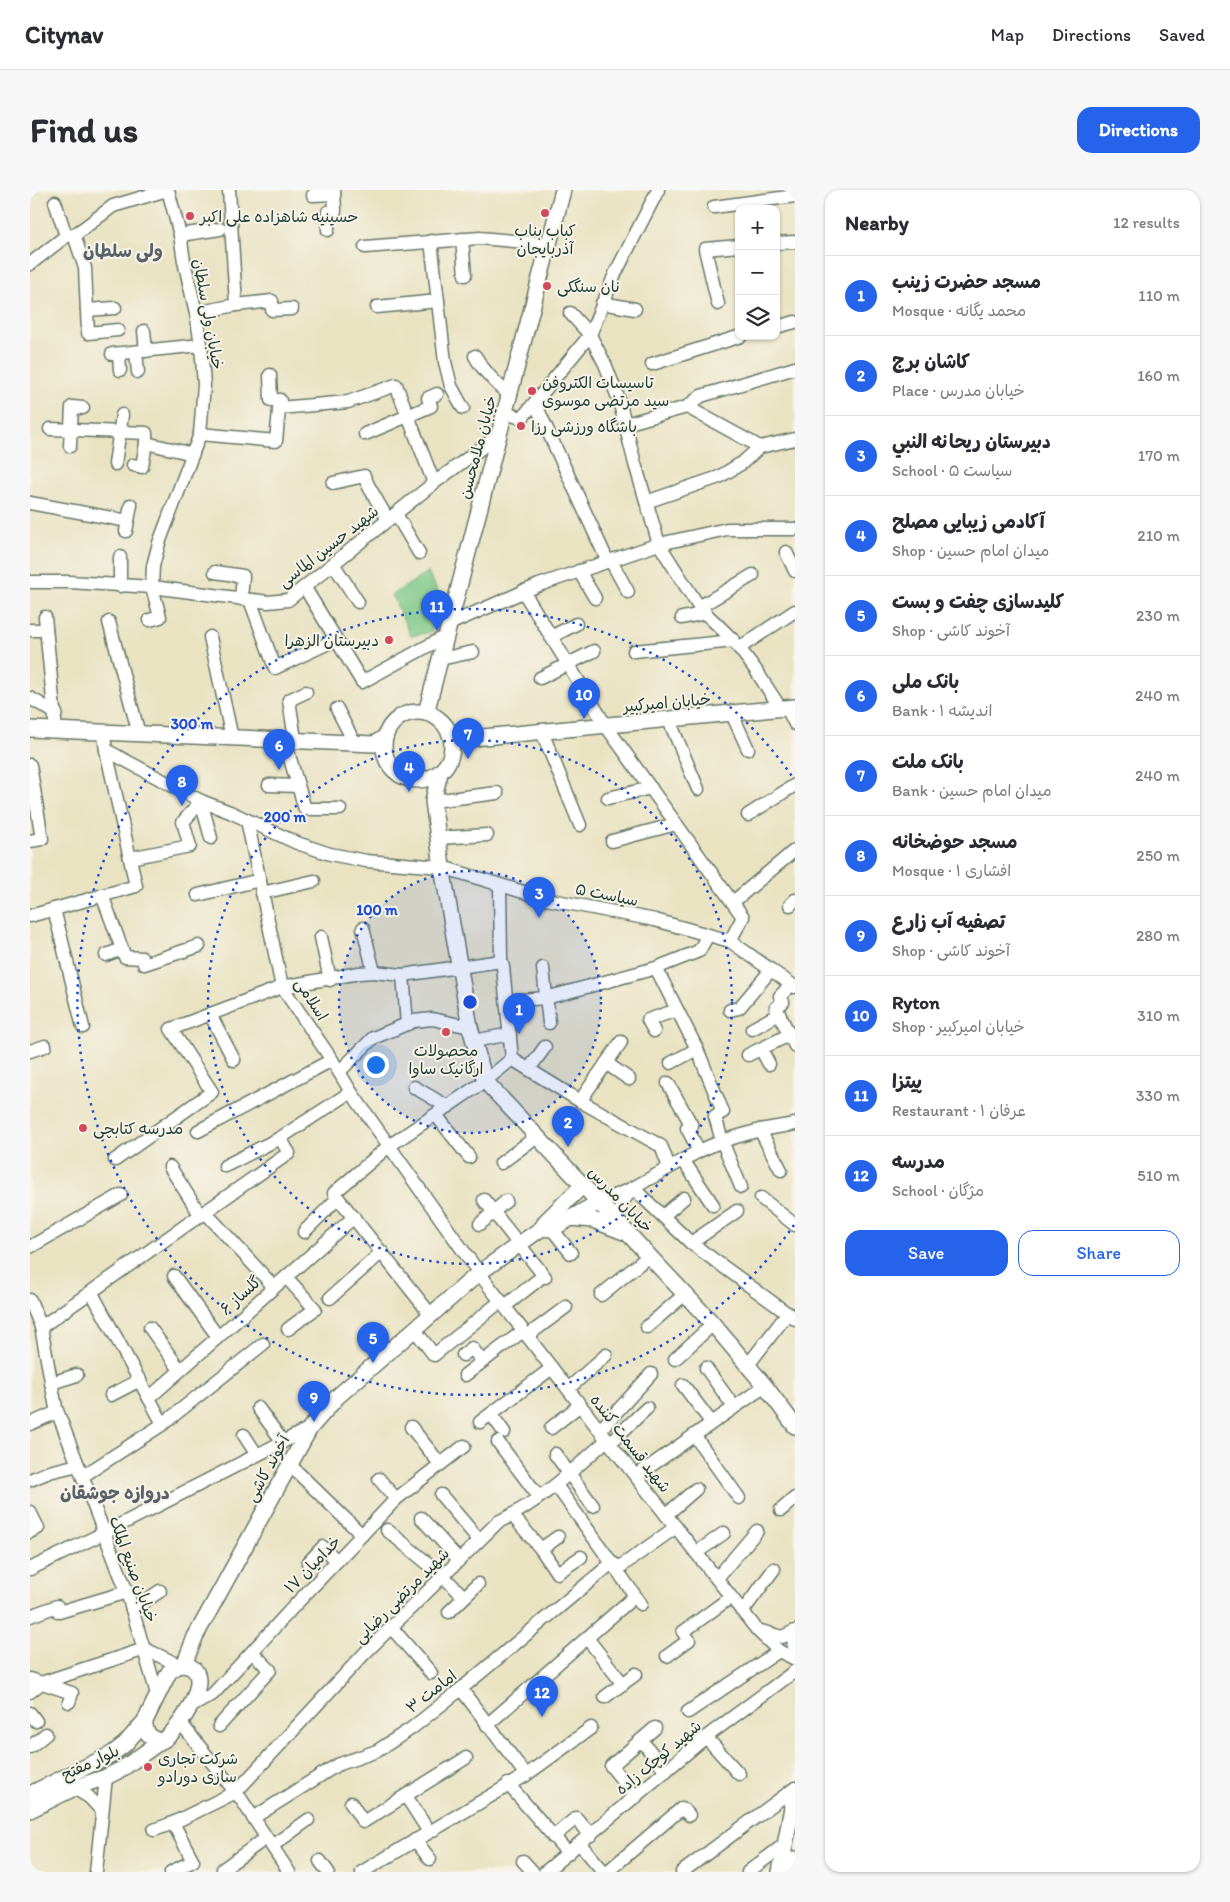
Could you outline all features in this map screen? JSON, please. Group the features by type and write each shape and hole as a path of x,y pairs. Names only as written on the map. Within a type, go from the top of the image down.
{"main road":[{"name":"خیابان ملامحسن","path":"426,712 562,190"},
{"name":"خیابان امیرکبیر","path":"452,740 788,708"},
{"path":"433,801 440,773 450,758 452,740 450,732 440,720 426,712 406,714 397,718 390,726 385,737 384,754 388,764 403,777 420,780 440,773"},
{"path":"30,729 291,742 374,749 384,754"},
{"path":"30,734 105,743 354,742 374,744 385,737"},
{"path":"420,780 433,801"},
{"name":"خیابان مدرس","path":"433,801 459,968 472,1034 485,1081 713,1324 765,1386 795,1426"},
{"name":"آخوند کاشی","path":"547,1229 546,1220 583,1185"},
{"name":"آخوند کاشی","path":"182,1665 289,1464 310,1428 337,1397 479,1274 520,1243 599,1202"},
{"path":"570,1218 593,1220 632,1236"},
{"path":"196,1638 199,1678"},
{"path":"795,1642 795,1653"},
{"path":"182,1665 190,1667 199,1678"},
{"name":"بلوار مفتح","path":"30,1794 112,1754 125,1744 145,1721 169,1672 182,1665"},
{"name":"بلوار مفتح","path":"30,1810 74,1788 106,1777 122,1769 171,1735 184,1716 199,1684 199,1678"},
{"path":"145,1721 144,1729 146,1733 155,1740 161,1741"},
{"path":"780,1872 795,1789"},
{"path":"793,1872 795,1859"}],"street":[{"path":"30,264 113,206 168,190"},
{"name":"خیابان ولی سلطان","path":"152,588 155,554 200,434 204,385 196,313 180,235 168,190"},
{"path":"229,190 236,305"},
{"path":"504,413 522,418 590,336 602,303 658,190"},
{"path":"313,195 334,192 335,211 328,212 328,230"},
{"path":"714,207 795,196"},
{"path":"55,202 85,268 88,333 118,330"},
{"path":"180,235 220,229"},
{"path":"462,239 465,275"},
{"path":"365,246 462,239 497,239 548,244"},
{"path":"431,241 448,374 456,398 463,408"},
{"path":"780,243 795,242"},
{"path":"718,304 705,249 735,246"},
{"path":"196,313 236,305 272,301 272,310 292,309"},
{"path":"376,307 438,301"},
{"path":"602,303 634,309"},
{"path":"87,310 115,308"},
{"path":"570,313 590,336 605,364 626,424 646,502 660,544 702,610 736,645 788,708 795,724"},
{"path":"780,326 795,322"},
{"path":"138,372 144,331"},
{"path":"652,364 735,338"},
{"path":"120,370 115,354 201,345"},
{"path":"475,356 491,378 509,394"},
{"path":"626,424 687,406 701,396 795,368"},
{"path":"200,434 276,440 280,400 271,400 270,375"},
{"path":"279,408 348,402 396,385 434,483"},
{"path":"365,434 431,406 428,398 437,394"},
{"path":"535,403 610,561 628,592"},
{"path":"687,406 760,447"},
{"path":"70,446 72,407 83,408"},
{"path":"115,464 122,415"},
{"path":"50,429 146,433 142,466 133,465"},
{"name":"شهید حسین الماسی","path":"30,582 69,582 152,588 245,599 284,601 292,598 305,588 434,483 499,435"},
{"path":"646,502 720,477 742,463 760,447 794,443"},
{"path":"146,444 193,454"},
{"path":"333,483 364,476 370,490 419,553"},
{"path":"30,503 127,526 131,504"},
{"path":"305,588 362,682 448,630 523,591 660,544 726,530 795,529"},
{"path":"786,552 795,571"},
{"path":"120,557 120,586"},
{"path":"334,565 358,602"},
{"path":"216,572 243,576 245,599 275,668 335,640"},
{"path":"579,572 595,598"},
{"path":"682,618 702,610 754,575"},
{"path":"150,620 160,617 152,588"},
{"path":"523,591 606,726 743,917 730,941 793,986 780,996 783,1002 776,1008 792,1041 761,1049 748,1055"},
{"path":"634,651 736,645 795,611"},
{"path":"45,617 56,714 56,730"},
{"path":"109,622 139,734"},
{"path":"551,636 576,624"},
{"path":"30,630 46,630"},
{"path":"210,637 232,738"},
{"path":"540,678 594,651"},
{"path":"440,659 473,652"},
{"path":"306,692 289,700 291,742 298,786 305,809 340,809"},
{"path":"30,698 56,714"},
{"path":"337,709 354,742"},
{"path":"732,714 748,748"},
{"path":"669,720 698,789"},
{"path":"542,732 580,826"},
{"path":"30,916 136,886 105,743"},
{"name":"سیاست ۵","path":"105,743 201,801 297,843 330,854 366,861 442,867 546,898 655,920 730,941"},
{"path":"30,765 42,839 30,841"},
{"path":"269,785 298,786"},
{"path":"748,814 795,785"},
{"path":"608,798 651,788"},
{"path":"433,801 497,793"},
{"path":"130,858 190,846 183,822 201,801"},
{"path":"201,801 211,838"},
{"name":"اسلامی","path":"247,820 282,987 332,1060 351,1092 479,1274"},
{"path":"612,841 676,824"},
{"path":"438,838 487,835"},
{"path":"733,902 795,850"},
{"path":"198,895 314,881"},
{"path":"500,885 501,961 507,1001 512,1059"},
{"path":"102,895 125,957 142,958 144,964 199,946"},
{"path":"54,909 83,1027"},
{"path":"363,928 374,972"},
{"path":"507,1001 546,998 656,968 699,951 708,935"},
{"path":"321,937 330,980"},
{"path":"106,955 122,949"},
{"path":"115,1160 212,1092 171,1029 282,987 330,980 359,973 374,972 403,975 501,961"},
{"path":"543,968 549,1023"},
{"path":"656,968 697,1049 723,1112 715,1116 722,1141 740,1187"},
{"path":"730,1010 739,1008 770,970"},
{"path":"403,975 407,1024"},
{"path":"654,1031 648,1020 677,1010"},
{"path":"210,1014 234,1060"},
{"path":"752,1029 779,1014"},
{"path":"339,1072 373,1038 414,1021 432,1019 472,1034 510,1034"},
{"path":"580,1101 621,1042"},
{"path":"30,1051 45,1046"},
{"path":"529,1070 545,1047"},
{"path":"671,1063 697,1049"},
{"path":"761,1049 769,1064"},
{"path":"304,1232 336,1195 389,1146 485,1081 512,1059"},
{"path":"512,1059 580,1101 661,1146 669,1167"},
{"path":"198,1131 332,1060"},
{"path":"606,1063 629,1079"},
{"path":"668,1082 692,1126 687,1128 699,1151"},
{"path":"414,1087 448,1107"},
{"path":"225,1166 280,1138 351,1092"},
{"path":"436,1115 469,1157"},
{"path":"599,1202 633,1188 699,1151 722,1141 760,1130 795,1124"},
{"path":"760,1130 781,1170"},
{"path":"501,1163 536,1137"},
{"path":"41,1327 289,1153 280,1138"},
{"path":"683,1160 713,1205"},
{"path":"170,1167 204,1214 274,1287"},
{"path":"633,1188 691,1242 792,1316 748,1365"},
{"path":"616,1220 626,1195 633,1188"},
{"path":"30,1247 121,1195"},
{"path":"336,1195 431,1315"},
{"path":"663,1216 684,1198"},
{"path":"761,1198 795,1225"},
{"path":"415,1330 434,1355 542,1278 520,1243 484,1200"},
{"path":"480,1224 506,1201"},
{"path":"691,1242 737,1211"},
{"name":"گلساز ۶","path":"149,1398 354,1217"},
{"path":"547,1229 571,1253"},
{"path":"330,1298 382,1252"},
{"path":"601,1295 650,1255"},
{"name":"شهید قسمت کننده","path":"479,1274 605,1438 758,1631 779,1651 795,1659"},
{"path":"174,1276 218,1337"},
{"path":"286,1277 314,1309 288,1329"},
{"path":"92,1292 163,1424"},
{"path":"646,1327 685,1294"},
{"name":"خیابان صنیع الملک","path":"30,1300 41,1327 57,1412 127,1592 157,1694"},
{"path":"465,1374 566,1307"},
{"path":"675,1360 713,1324"},
{"path":"150,1328 180,1370"},
{"path":"373,1334 388,1353"},
{"path":"30,1480 49,1472 80,1471 163,1424 263,1344"},
{"path":"463,1355 472,1348 482,1361"},
{"path":"568,1389 606,1355"},
{"path":"480,1422 552,1368"},
{"path":"706,1368 734,1407"},
{"path":"605,1438 651,1374"},
{"path":"51,1383 77,1375"},
{"path":"111,1395 140,1380"},
{"path":"683,1385 711,1422"},
{"path":"636,1476 765,1386"},
{"path":"551,1428 580,1405"},
{"path":"258,1408 283,1442"},
{"path":"605,1438 647,1408"},
{"path":"30,1424 57,1412"},
{"path":"491,1414 501,1437 539,1497"},
{"path":"34,1567 104,1534 310,1428"},
{"path":"411,1428 440,1464"},
{"path":"244,1435 257,1455"},
{"path":"694,1435 739,1498"},
{"name":"شهید مرتضی رضایی","path":"236,1792 391,1627 479,1540 498,1522 512,1515 556,1484 605,1438"},
{"name":"خدامیان ۱۷","path":"184,1716 213,1694 396,1499 464,1446"},
{"path":"554,1454 570,1472 593,1506"},
{"path":"289,1464 362,1535"},
{"path":"379,1479 396,1499"},
{"path":"487,1724 587,1638 638,1600 556,1484"},
{"path":"666,1515 696,1489"},
{"path":"440,1496 479,1540"},
{"path":"781,1510 795,1498"},
{"path":"30,1512 38,1528 30,1532"},
{"path":"512,1515 541,1549 557,1573 581,1557"},
{"path":"420,1518 459,1560"},
{"path":"612,1562 620,1567 676,1527"},
{"path":"387,1530 443,1576 464,1598"},
{"path":"717,1578 757,1531"},
{"path":"696,1553 724,1533"},
{"path":"541,1549 558,1537"},
{"path":"308,1563 323,1547 337,1561"},
{"name":"امامت ۳","path":"253,1818 342,1763 377,1751 412,1728 612,1562"},
{"path":"743,1611 774,1569"},
{"path":"449,1612 478,1584"},
{"path":"132,1610 160,1591"},
{"path":"30,1616 57,1606 59,1612 127,1592"},
{"path":"667,1656 689,1640 683,1632 731,1597"},
{"path":"391,1627 431,1673"},
{"path":"758,1631 782,1637 795,1631"},
{"path":"587,1638 623,1684"},
{"path":"30,1692 35,1681 145,1649 182,1665"},
{"path":"688,1712 779,1651"},
{"path":"219,1726 270,1670 252,1652"},
{"name":"شهید کوچک زاده","path":"545,1872 706,1737 795,1672"},
{"path":"605,1697 636,1674"},
{"path":"35,1681 72,1693 69,1702"},
{"path":"461,1689 526,1775"},
{"path":"184,1716 289,1872"},
{"path":"362,1872 526,1775 591,1728"},
{"path":"636,1797 610,1766 655,1728"},
{"path":"30,1747 46,1734"},
{"path":"706,1737 739,1774"},
{"path":"642,1740 666,1771"},
{"path":"351,1803 363,1822 466,1758"},
{"path":"96,1872 106,1777"},
{"path":"508,1784 568,1854"},
{"path":"74,1788 89,1797 102,1811"},
{"path":"682,1872 795,1789"},
{"path":"154,1830 173,1823 236,1792"},
{"path":"406,1796 429,1832"},
{"path":"580,1844 606,1872 682,1808 689,1815"},
{"path":"553,1837 576,1818 591,1835"},
{"path":"223,1869 308,1820"},
{"path":"172,1872 193,1861 173,1823"},
{"path":"415,1840 430,1859"},
{"path":"748,1872 785,1844"},
{"path":"320,1861 328,1872"},
{"path":"523,1861 533,1872"}],"green space":[{"path":"428,572 441,597 431,632 411,636 392,595"}],"place":[{"name":"کباب بناب آذربایجان","path":"545,213"},
{"name":"حسینیه شاهزاده علی اکبر","path":"190,216"},
{"name":"نان سنگکی","path":"547,286"},
{"name":"تاسیسات الکتروفن سید مرتضی موسوی","path":"532,391"},
{"name":"باشگاه ورزشی رزا","path":"521,426"},
{"name":"پیتزا","path":"437,631"},
{"name":"دبیرستان الزهرا","path":"389,640"},
{"name":"Ryton","path":"584,719"},
{"name":"بانک ملت","path":"468,759"},
{"name":"بانک ملی","path":"279,770"},
{"name":"آکادمی زیبایی مصلح","path":"409,792"},
{"name":"مسجد حوضخانه","path":"182,806"},
{"name":"دبيرستان ريحانه النبي","path":"539,918"},
{"name":"محصولات ارگانیک ساوا","path":"446,1032"},
{"name":"مسجد حضرت زینب","path":"519,1034"},
{"name":"مدرسه کتابچی","path":"83,1128"},
{"name":"کاشان برج","path":"568,1147"},
{"name":"کلیدسازی چفت و بست","path":"373,1363"},
{"name":"تصفیه آب زارع","path":"314,1422"},
{"name":"مدرسه","path":"542,1717"},
{"name":"شرکت تجاری سازی دورادو","path":"148,1767"}],"district":[{"name":"ولی سلطان","path":"123,251"},
{"name":"دروازه جوشقان","path":"115,1493"}]}
